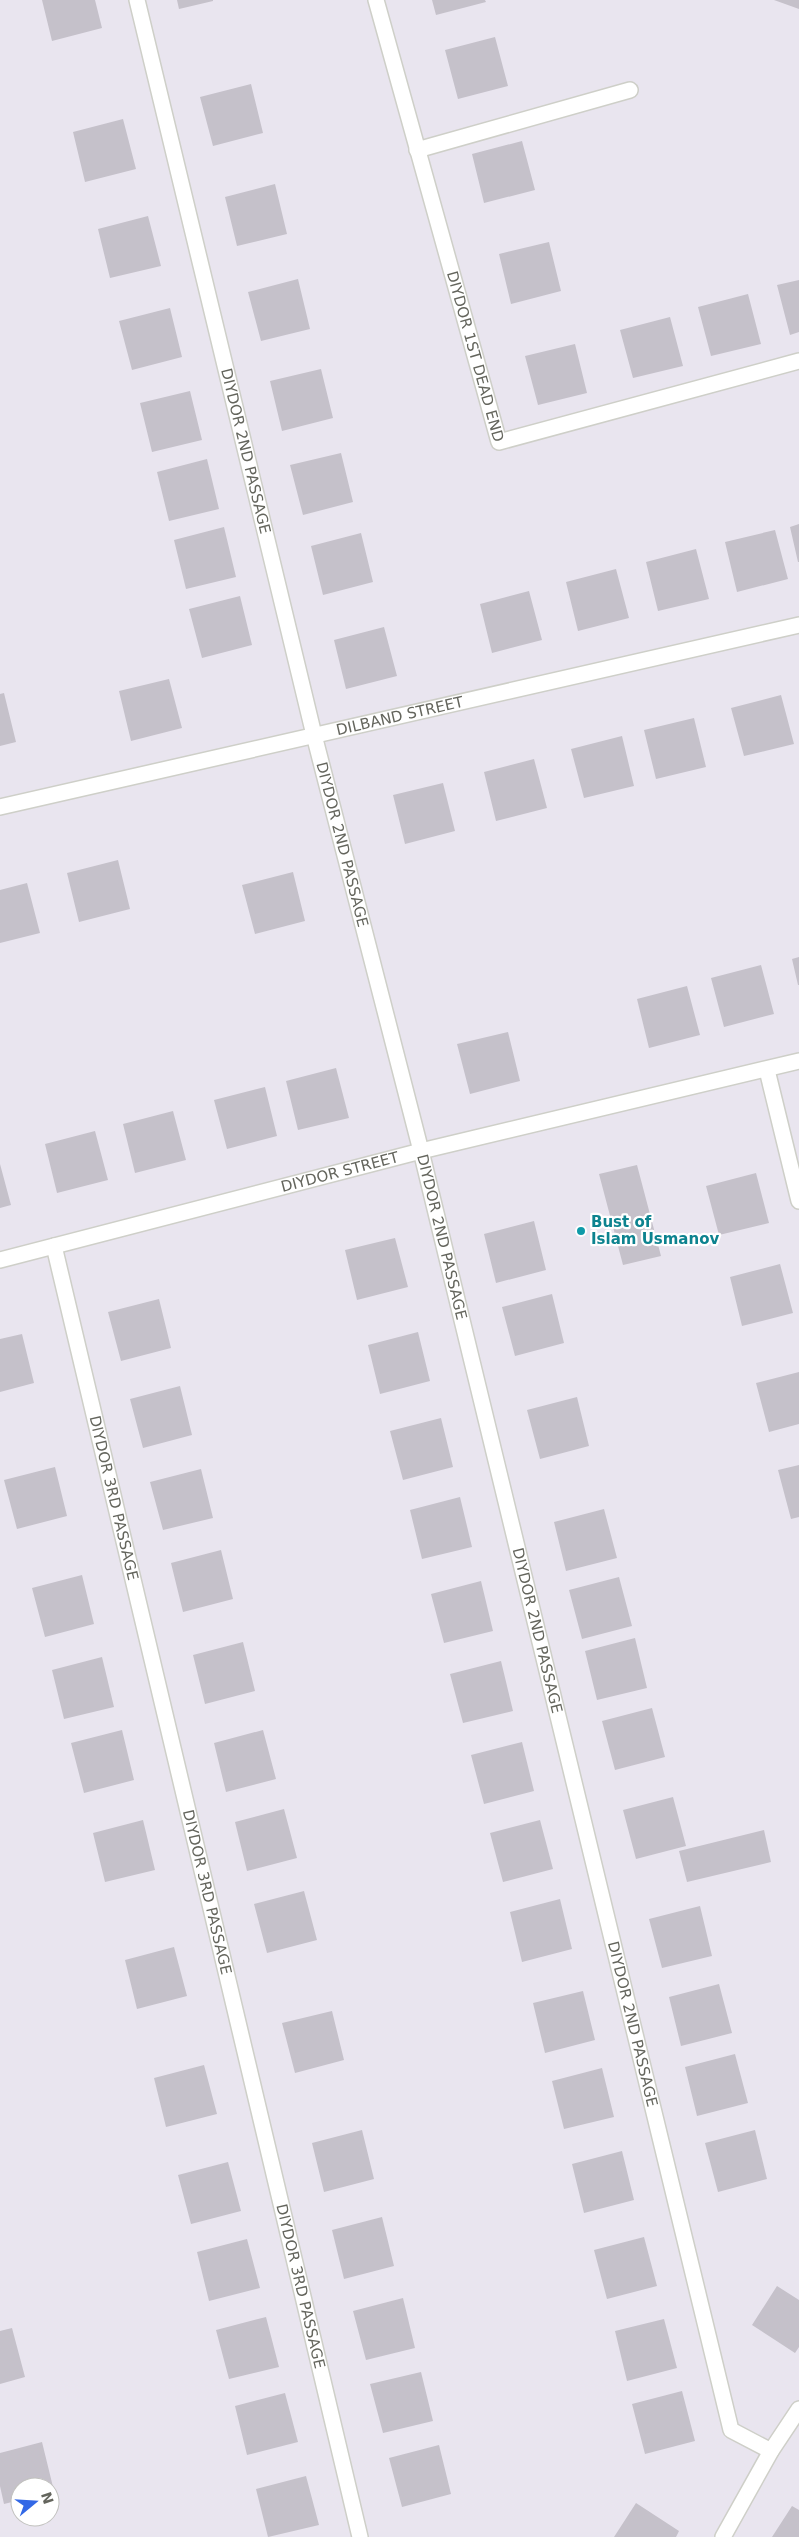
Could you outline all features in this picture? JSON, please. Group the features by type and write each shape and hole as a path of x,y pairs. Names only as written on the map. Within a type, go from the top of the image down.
{"street":[{"name":"DIYDOR 2ND PASSAGE","path":"137,0 314,735 421,1151 731,2430 771,2451"},
{"name":"DIYDOR 1ST DEAD END","path":"376,0 498,442 799,361"},
{"path":"417,150 630,90"},
{"name":"DILBAND STREET","path":"0,807 799,625"},
{"name":"DIYDOR STREET","path":"0,1260 421,1151 799,1061"},
{"path":"767,1070 799,1200"},
{"name":"DIYDOR 3RD PASSAGE","path":"54,1246 360,2537"},
{"path":"723,2537 771,2451 799,2409"}],"building":[{"path":"42,0 95,0 102,28 52,41"},
{"path":"177,0 213,0 213,1 179,9"},
{"path":"432,0 485,0 486,2 436,15"},
{"path":"774,0 799,0 799,9"},
{"path":"495,37 508,86 458,99 445,50"},
{"path":"251,84 263,133 213,146 200,97"},
{"path":"123,119 136,169 85,182 73,132"},
{"path":"522,141 535,190 484,203 472,154"},
{"path":"275,184 287,234 237,246 225,197"},
{"path":"148,216 161,266 110,278 98,229"},
{"path":"549,242 561,291 511,304 499,254"},
{"path":"298,279 310,329 261,341 248,292"},
{"path":"799,280 799,332 790,335 777,285"},
{"path":"748,294 761,344 711,356 698,307"},
{"path":"170,308 182,357 132,370 119,321"},
{"path":"670,317 683,366 633,378 620,330"},
{"path":"575,344 587,393 538,405 525,356"},
{"path":"321,369 333,418 282,431 270,381"},
{"path":"190,391 202,440 152,452 140,403"},
{"path":"341,453 353,502 303,515 290,465"},
{"path":"207,459 219,509 169,521 157,472"},
{"path":"799,524 799,562 798,562 790,527"},
{"path":"224,527 236,577 186,589 174,540"},
{"path":"775,530 788,579 737,592 725,542"},
{"path":"361,533 373,582 323,595 311,546"},
{"path":"696,549 709,599 658,611 646,562"},
{"path":"616,569 629,618 578,631 566,582"},
{"path":"529,591 542,640 492,653 480,604"},
{"path":"240,596 252,645 202,658 189,609"},
{"path":"384,627 397,676 346,689 334,640"},
{"path":"169,679 182,728 131,741 119,691"},
{"path":"4,693 16,742 0,746 0,694"},
{"path":"781,695 794,744 744,756 731,708"},
{"path":"694,718 706,767 656,779 644,730"},
{"path":"622,736 634,786 584,798 571,749"},
{"path":"534,759 547,808 496,821 484,772"},
{"path":"443,783 455,831 405,844 393,795"},
{"path":"118,860 130,909 79,922 67,873"},
{"path":"293,872 305,921 255,934 242,885"},
{"path":"27,883 40,933 0,943 0,890"},
{"path":"799,957 799,985 798,985 792,959"},
{"path":"761,965 774,1014 724,1027 711,978"},
{"path":"687,986 700,1035 649,1048 637,999"},
{"path":"508,1032 520,1081 470,1094 457,1044"},
{"path":"336,1068 349,1118 298,1130 286,1081"},
{"path":"265,1087 277,1136 227,1149 214,1100"},
{"path":"173,1111 186,1160 135,1173 123,1124"},
{"path":"95,1131 108,1180 57,1193 45,1144"},
{"path":"0,1164 11,1205 0,1208"},
{"path":"637,1165 661,1256 623,1265 599,1174"},
{"path":"756,1173 769,1223 719,1235 706,1186"},
{"path":"534,1221 546,1270 496,1283 484,1234"},
{"path":"395,1238 408,1287 357,1300 345,1250"},
{"path":"780,1264 793,1313 742,1326 730,1277"},
{"path":"552,1294 564,1343 515,1356 502,1307"},
{"path":"159,1299 171,1348 121,1361 108,1312"},
{"path":"418,1332 430,1381 380,1394 368,1345"},
{"path":"22,1334 34,1383 0,1392 0,1339"},
{"path":"799,1372 799,1424 769,1432 756,1383"},
{"path":"180,1386 192,1435 143,1448 130,1399"},
{"path":"577,1397 589,1446 540,1459 527,1410"},
{"path":"441,1418 453,1467 403,1480 390,1431"},
{"path":"799,1465 799,1517 791,1519 778,1470"},
{"path":"55,1467 67,1516 17,1529 4,1480"},
{"path":"201,1469 213,1518 163,1530 150,1482"},
{"path":"460,1497 472,1547 422,1559 410,1510"},
{"path":"604,1509 617,1558 566,1571 554,1522"},
{"path":"221,1550 233,1599 183,1612 171,1563"},
{"path":"82,1575 94,1624 45,1637 32,1588"},
{"path":"619,1577 632,1626 582,1639 569,1590"},
{"path":"481,1581 493,1631 444,1643 431,1594"},
{"path":"635,1638 647,1688 597,1700 585,1651"},
{"path":"243,1642 255,1691 205,1704 193,1655"},
{"path":"102,1657 114,1707 64,1719 52,1670"},
{"path":"501,1661 513,1711 463,1723 450,1674"},
{"path":"652,1708 665,1757 615,1770 602,1721"},
{"path":"122,1730 134,1780 84,1793 71,1743"},
{"path":"263,1730 276,1779 226,1792 214,1743"},
{"path":"522,1742 534,1791 484,1804 471,1755"},
{"path":"673,1797 686,1846 636,1859 623,1810"},
{"path":"284,1809 297,1858 247,1871 235,1822"},
{"path":"143,1820 155,1870 105,1882 93,1833"},
{"path":"540,1820 553,1869 503,1882 490,1833"},
{"path":"764,1830 771,1862 687,1882 679,1851"},
{"path":"304,1891 317,1940 267,1953 254,1904"},
{"path":"560,1899 572,1949 522,1962 510,1912"},
{"path":"700,1906 712,1956 662,1968 649,1919"},
{"path":"174,1947 187,1996 137,2009 125,1960"},
{"path":"719,1984 732,2033 681,2046 669,1997"},
{"path":"583,1991 595,2040 545,2053 533,2003"},
{"path":"332,2011 344,2060 295,2073 282,2023"},
{"path":"735,2054 748,2103 697,2116 685,2067"},
{"path":"204,2065 217,2114 166,2127 154,2078"},
{"path":"602,2068 614,2117 564,2129 552,2081"},
{"path":"362,2130 374,2179 324,2192 312,2143"},
{"path":"755,2130 767,2179 718,2192 705,2143"},
{"path":"622,2151 634,2200 584,2213 572,2164"},
{"path":"228,2162 241,2211 191,2224 178,2175"},
{"path":"382,2217 394,2266 344,2279 332,2230"},
{"path":"644,2237 657,2286 607,2299 594,2250"},
{"path":"247,2239 260,2288 209,2301 197,2252"},
{"path":"777,2286 799,2300 799,2347 795,2353 752,2325"},
{"path":"403,2298 415,2348 366,2360 353,2311"},
{"path":"266,2317 279,2367 229,2379 216,2330"},
{"path":"664,2319 677,2368 627,2381 615,2331"},
{"path":"12,2328 25,2377 0,2384 0,2331"},
{"path":"421,2372 433,2421 383,2433 370,2384"},
{"path":"682,2391 695,2441 645,2454 632,2404"},
{"path":"285,2393 298,2442 247,2455 235,2406"},
{"path":"42,2442 51,2477 10,2477 10,2502 4,2504 0,2486 0,2453"},
{"path":"439,2445 451,2494 402,2507 389,2458"},
{"path":"306,2476 319,2525 268,2537 256,2489"},
{"path":"636,2503 679,2531 676,2537 614,2537"},
{"path":"792,2506 799,2510 799,2537 772,2537"}],"place":[{"name":"Bust of Islam Usmanov","path":"581,1231"}]}
